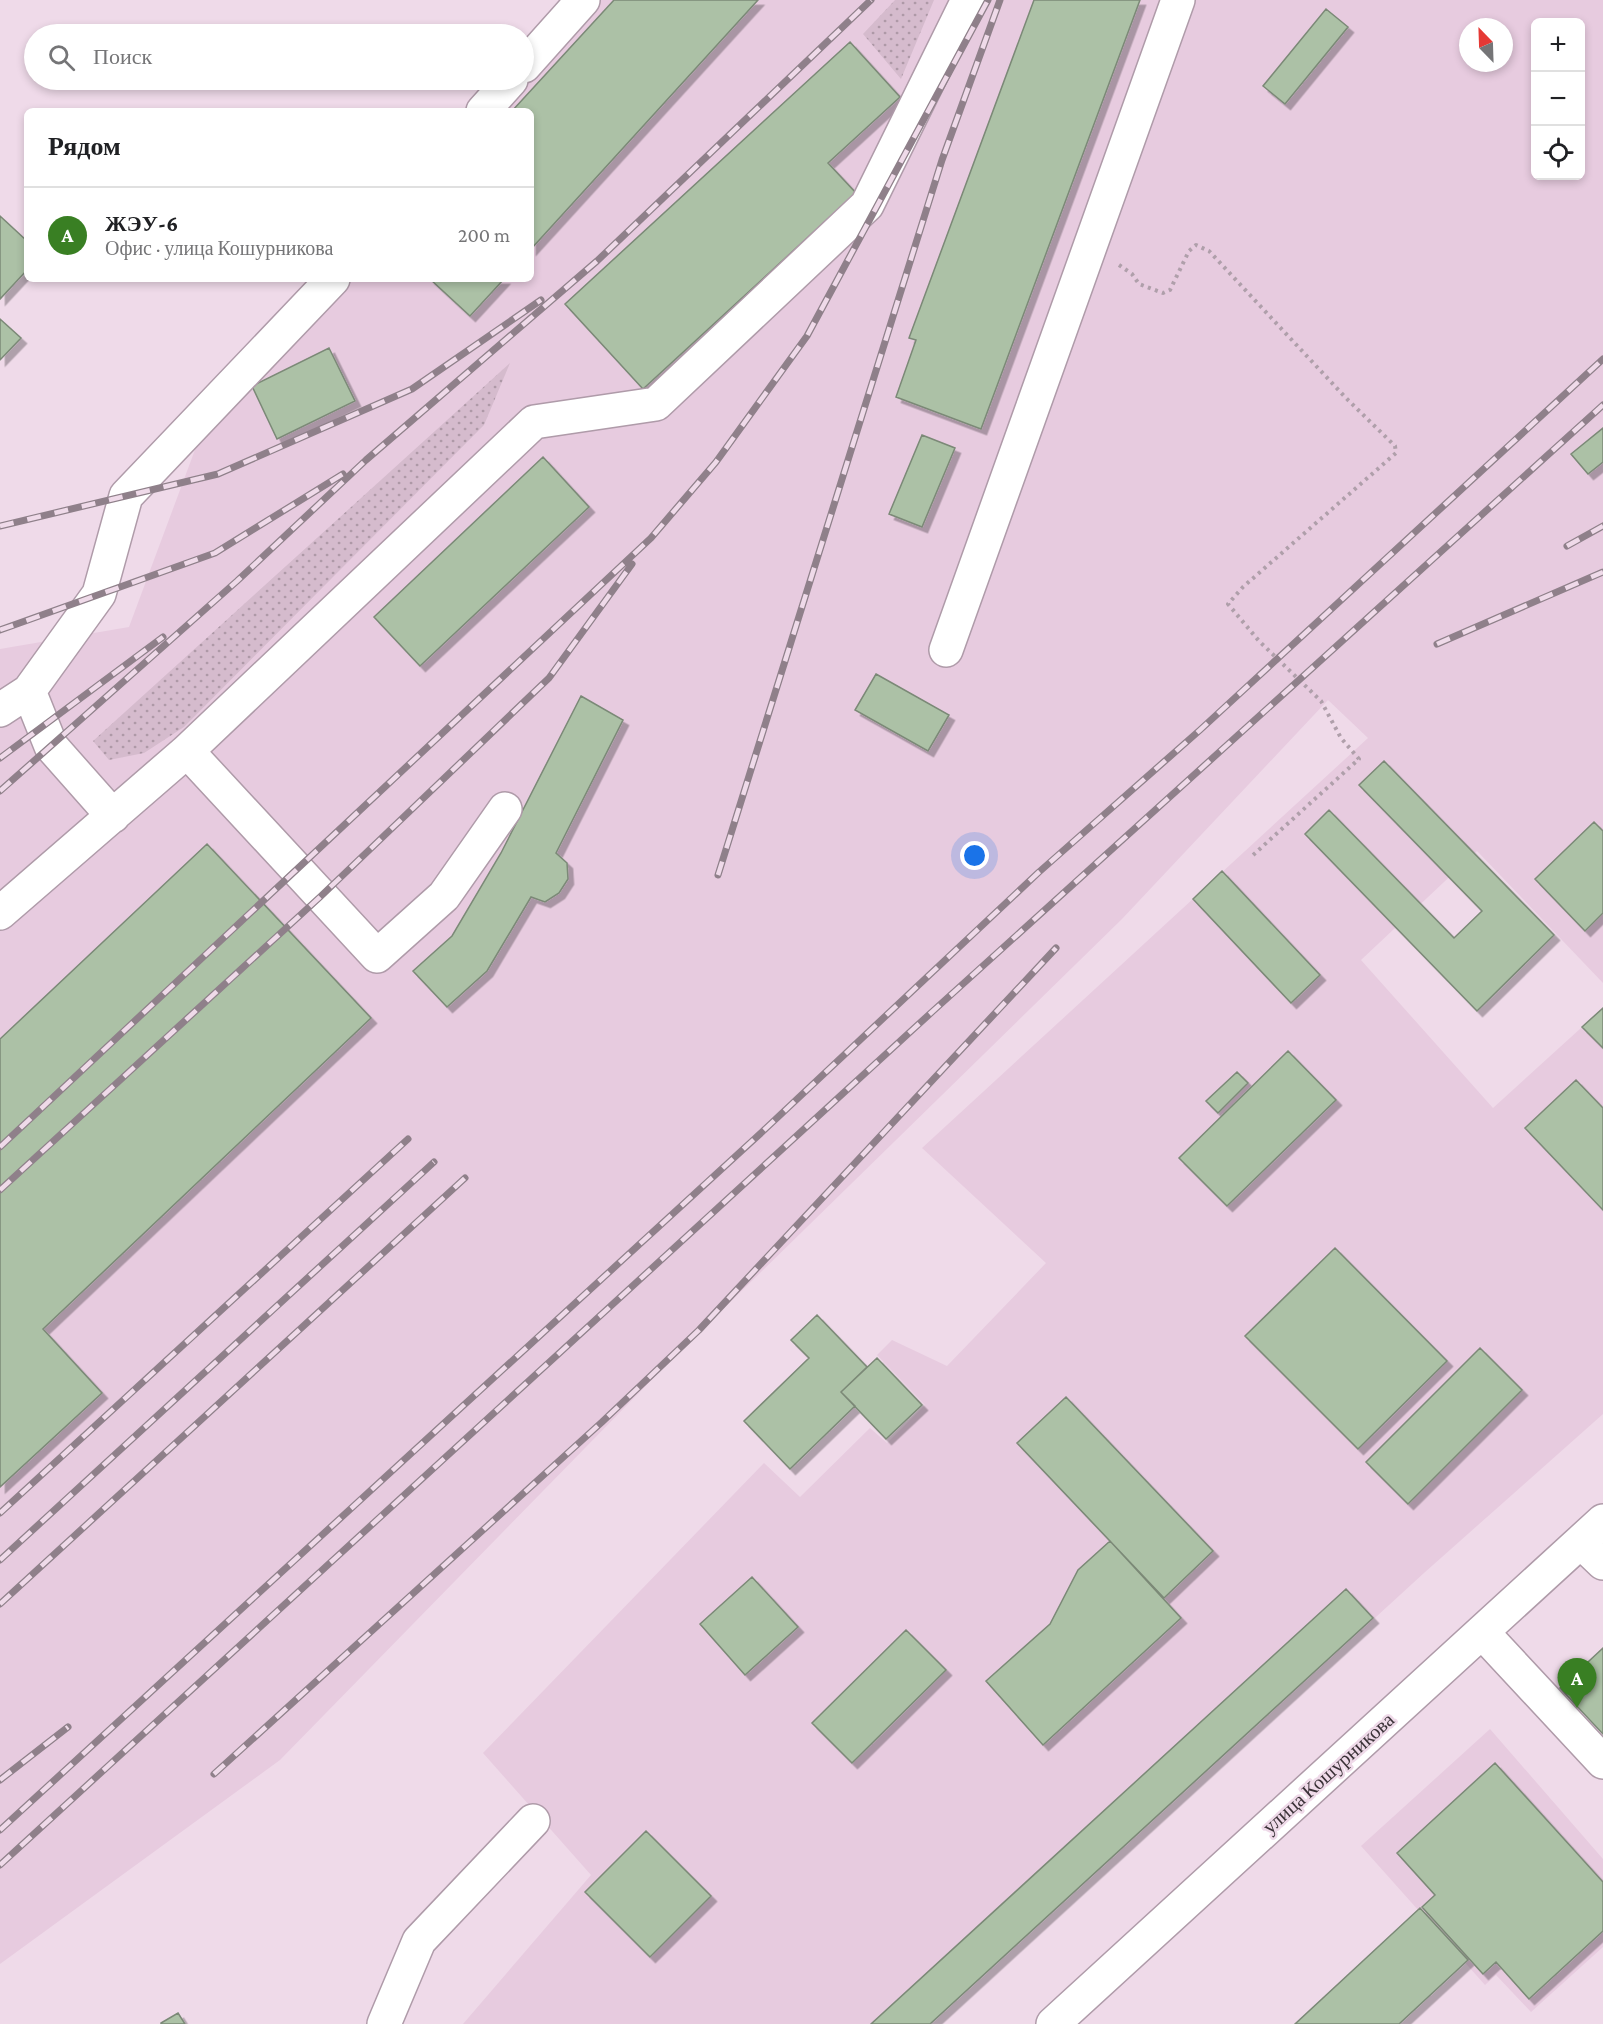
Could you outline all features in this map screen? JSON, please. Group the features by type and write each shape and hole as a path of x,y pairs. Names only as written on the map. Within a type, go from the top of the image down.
{"street":[{"path":"534,55 583,0"},
{"path":"0,913 186,751 534,422 656,404 867,205 968,0"},
{"path":"946,650 1178,0"},
{"path":"486,108 502,90"},
{"path":"0,710 29,691 99,594 126,496 330,282"},
{"path":"29,691 51,746 113,816"},
{"path":"186,751 376,956 444,896 505,809"},
{"name":"улица Кошурникова","path":"1053,2024 1482,1632 1596,1542"},
{"path":"1482,1632 1603,1762"},
{"path":"384,2024 419,1941 533,1821"}],"path":[{"path":"1090,247 1132,274 1139,284 1163,293 1170,290 1189,251 1196,245 1209,251 1345,397 1395,446 1396,453 1243,587 1228,604 1259,641 1321,701 1341,738 1359,759 1252,856"}],"shaded area":[{"path":"596,0 1603,0 1603,983 1477,851 1361,960 1493,1108 1603,1008 1603,1414 1424,1573 931,2024 463,2024 591,1875 483,1753 764,1463 800,1497 870,1428 887,1443 925,1405 877,1355 892,1340 947,1366 1046,1263 922,1148 1368,738 1328,700 1122,919 672,1359 280,1760 0,1964 0,649 129,627 199,439 341,282 534,282 534,108 499,108 515,90 534,90 534,69"},
{"path":"895,0 934,0 901,79 863,34"},
{"path":"510,363 484,425 184,727 144,753 109,760 93,741"},
{"path":"1490,1729 1603,1859 1603,1947 1531,2012 1496,1975 1485,1985 1361,1846"}],"building":[{"path":"614,0 758,0 534,246 534,108 515,108 531,90 534,90 534,87"},
{"path":"1034,0 1140,0 981,429 896,397 916,340 909,338"},
{"path":"1326,9 1348,27 1285,104 1263,86"},
{"path":"850,42 900,97 828,163 856,193 643,389 565,304"},
{"path":"0,216 24,238 24,273 0,299"},
{"path":"433,282 501,282 470,316"},
{"path":"0,319 21,338 0,360"},
{"path":"329,348 355,401 277,439 252,386"},
{"path":"1603,428 1603,462 1588,474 1571,454"},
{"path":"922,435 955,448 922,527 889,514"},
{"path":"543,457 589,507 420,666 374,617"},
{"path":"876,674 949,715 928,751 855,710"},
{"path":"581,696 623,720 556,853 567,863 568,879 559,893 545,902 531,897 487,971 447,1007 413,971 452,936 501,853"},
{"path":"1384,761 1554,935 1477,1011 1305,834 1329,810 1454,938 1482,911 1359,785"},
{"path":"1594,822 1603,831 1603,913 1585,931 1535,879"},
{"path":"207,844 371,1018 43,1329 102,1393 0,1487 0,1039"},
{"path":"1222,871 1320,975 1291,1003 1193,899"},
{"path":"1603,1008 1603,1048 1582,1027"},
{"path":"1288,1051 1336,1100 1227,1206 1179,1158"},
{"path":"1237,1072 1248,1083 1218,1113 1206,1101"},
{"path":"1576,1080 1603,1108 1603,1210 1525,1128"},
{"path":"1335,1248 1447,1361 1358,1449 1245,1336"},
{"path":"817,1315 867,1367 841,1392 855,1406 790,1469 744,1421 809,1358 791,1340"},
{"path":"1480,1348 1522,1390 1408,1504 1366,1462"},
{"path":"877,1358 922,1405 886,1439 841,1392"},
{"path":"1066,1397 1213,1551 1164,1598 1017,1443"},
{"path":"1110,1541 1181,1618 1043,1745 986,1681 1050,1624 1078,1570"},
{"path":"752,1577 798,1627 745,1675 700,1624"},
{"path":"1346,1589 1373,1618 930,2024 871,2024"},
{"path":"906,1630 946,1670 852,1763 812,1723"},
{"path":"1603,1648 1603,1734 1560,1688"},
{"path":"1495,1763 1603,1882 1603,1931 1529,1999 1496,1962 1483,1974 1422,1907 1435,1895 1397,1853"},
{"path":"646,1831 711,1896 650,1957 585,1892"},
{"path":"1420,1908 1468,1960 1399,2024 1295,2024"},
{"path":"178,2013 185,2024 161,2024 161,2023"}],"railway":[{"path":"0,791 237,581 366,460 597,261 871,0"},
{"path":"0,1147 651,538 716,462 807,336 988,0"},
{"path":"718,875 942,160 1000,0"},
{"path":"0,526 218,474 412,389 541,300"},
{"path":"0,1830 762,1132 1039,872 1200,730 1603,359"},
{"path":"0,1865 933,1011 1603,405"},
{"path":"0,630 215,553 343,474"},
{"path":"1567,546 1603,526"},
{"path":"0,1190 320,897 549,678 632,564"},
{"path":"1437,644 1603,572"},
{"path":"0,758 163,637"},
{"path":"214,1774 602,1422 699,1330 1056,948"},
{"path":"0,1513 408,1139"},
{"path":"0,1560 434,1162"},
{"path":"0,1604 465,1178"},
{"path":"0,1780 68,1727"}],"place":[{"name":"ЖЭУ-6","path":"1577,1708"}]}
